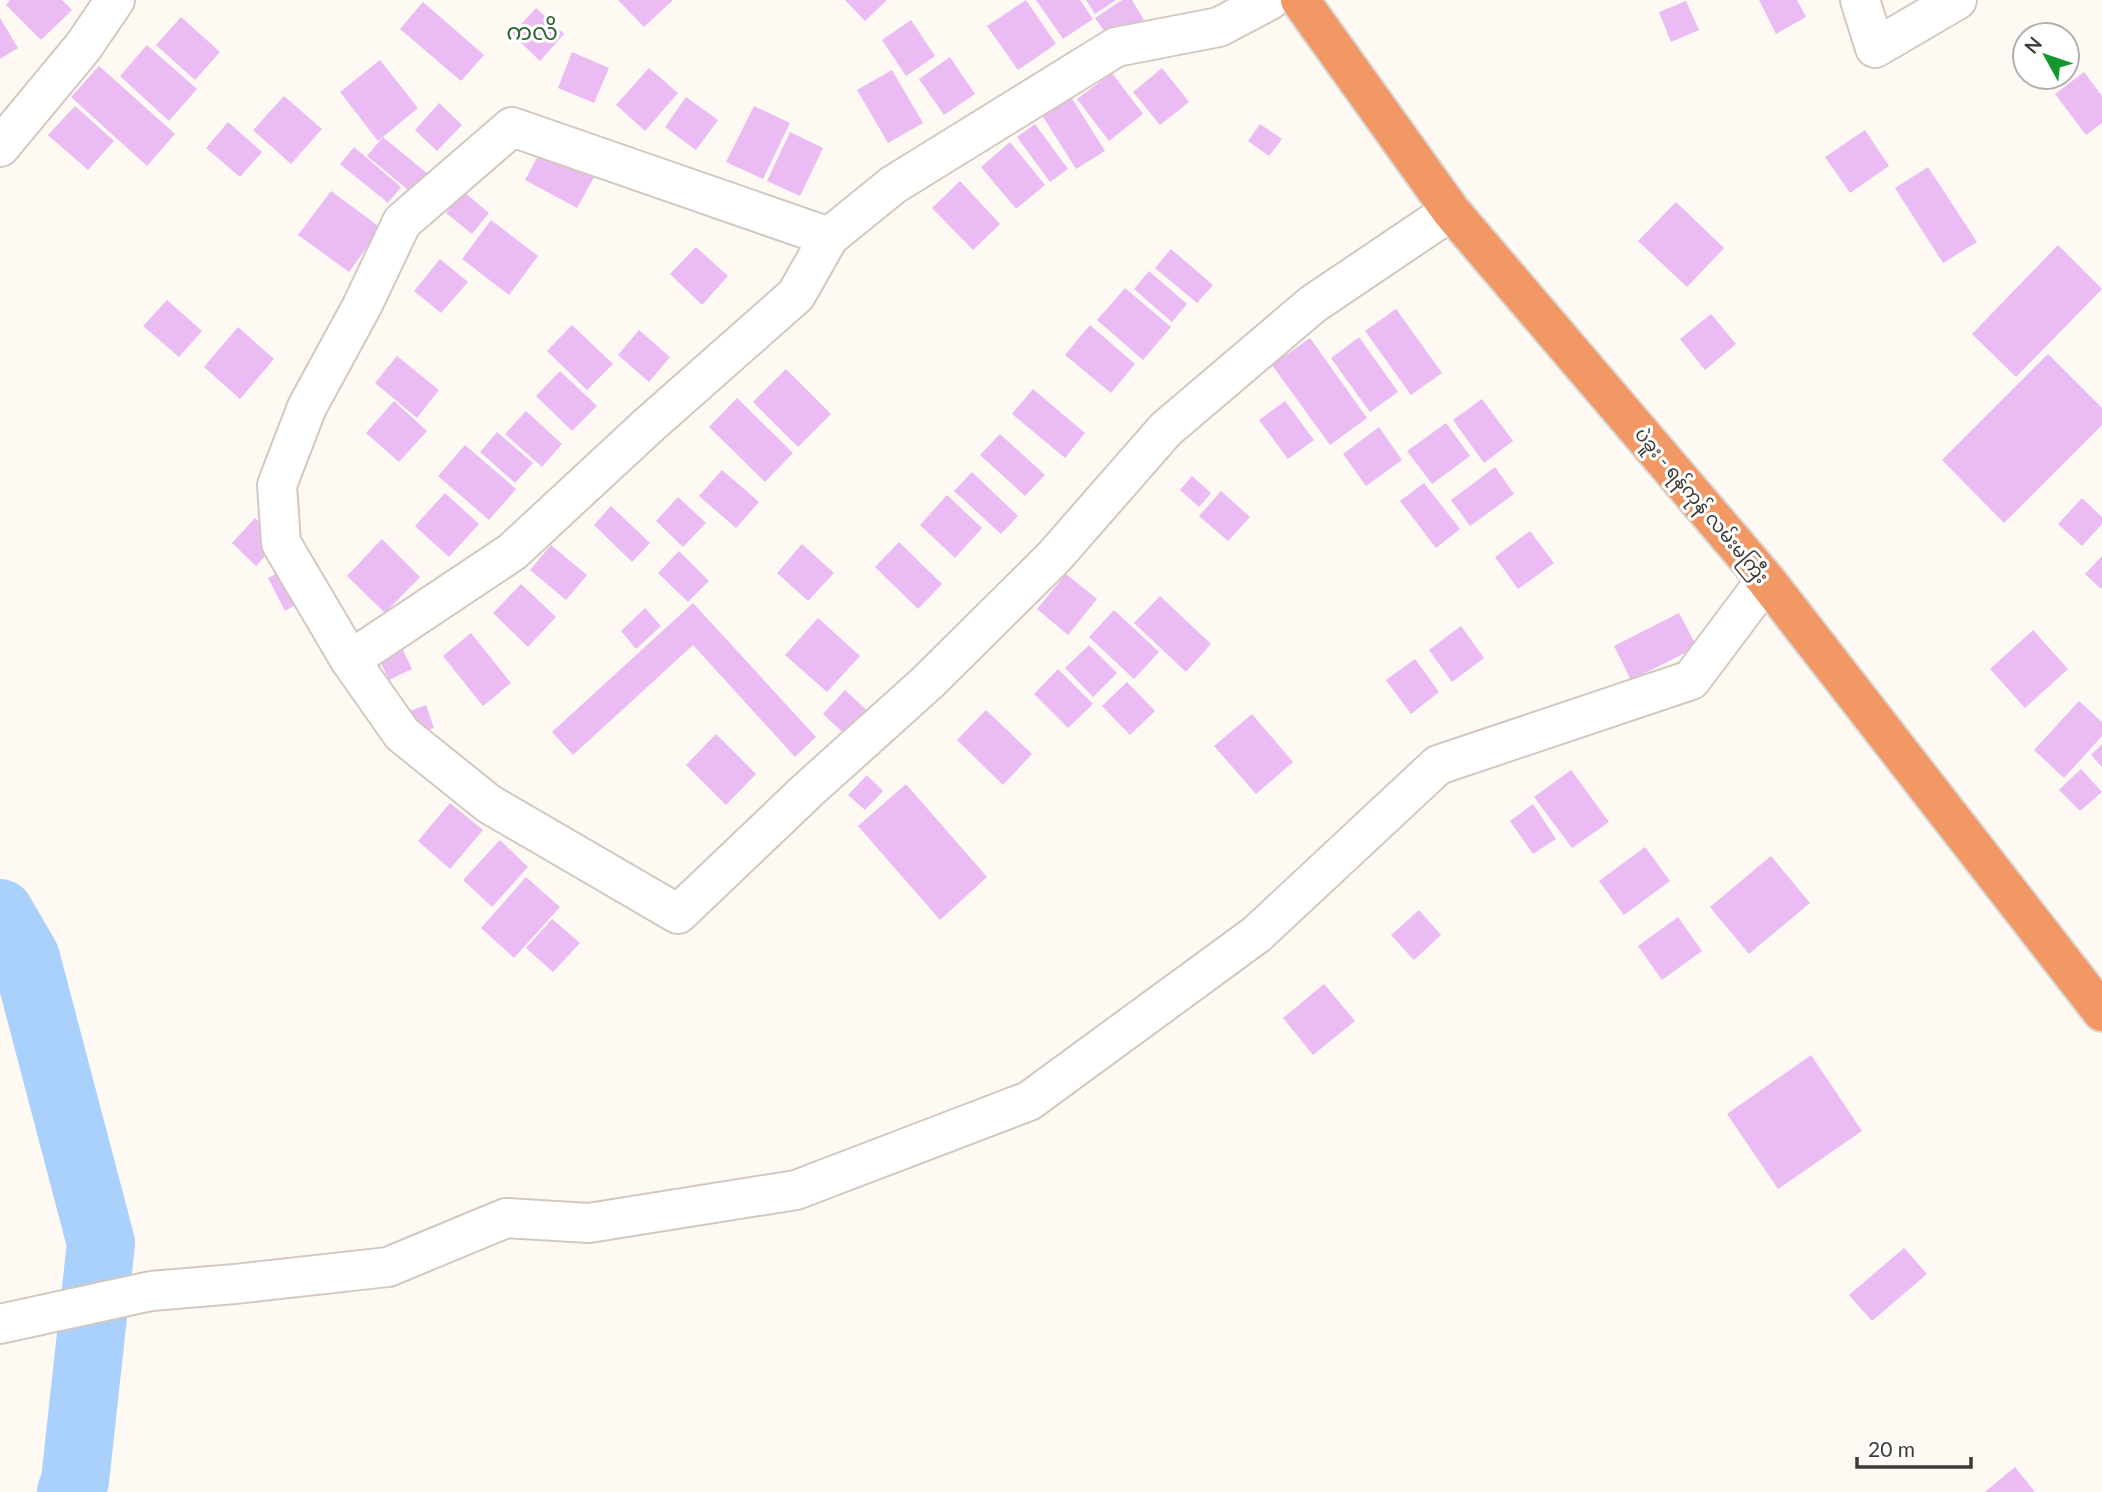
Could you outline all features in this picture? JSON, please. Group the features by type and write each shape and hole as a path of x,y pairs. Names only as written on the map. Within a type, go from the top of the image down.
{"highway":[{"name":"ပဲခူး - ရန်ကုန် လမ်းမကြီး","path":"1300,0 1451,211 1766,580 2102,1012"}],"street":[{"path":"0,147 83,47 115,0"},
{"path":"350,660 512,552 650,424 796,295 829,237 893,185 1116,47 1219,27 1270,0"},
{"path":"1860,0 1875,48 1957,0"},
{"path":"829,237 512,127 402,222 362,306 306,407 277,485 281,543 350,660 402,734 489,804 678,914 808,790 928,682 1034,577 1166,429 1313,303 1451,211"},
{"path":"2,1324 150,1291 387,1267 506,1218 589,1223 796,1191 1029,1101 1257,934 1438,765 1692,680 1766,580"}],"building":[{"path":"10,0 62,0 72,10 41,40 6,5"},
{"path":"618,0 673,0 644,27"},
{"path":"845,0 887,0 865,21"},
{"path":"1026,0 1056,44 1018,70 987,26"},
{"path":"1036,0 1080,0 1093,19 1063,39"},
{"path":"1086,0 1116,0 1095,14"},
{"path":"1122,0 1132,0 1144,20 1112,42 1095,18"},
{"path":"1759,0 1797,0 1806,17 1776,34"},
{"path":"1686,1 1699,30 1671,42 1659,12"},
{"path":"423,2 484,55 461,81 400,29"},
{"path":"536,8 564,34 540,61 512,34"},
{"path":"181,17 220,52 195,80 156,45"},
{"path":"0,18 18,48 0,59"},
{"path":"911,20 935,56 906,76 882,40"},
{"path":"147,45 197,89 169,121 120,76"},
{"path":"572,52 609,68 594,103 558,88"},
{"path":"950,57 975,94 944,115 919,79"},
{"path":"380,60 418,108 378,141 340,92"},
{"path":"99,66 175,134 147,166 71,97"},
{"path":"649,68 678,93 645,131 616,105"},
{"path":"1162,68 1189,102 1160,125 1133,92"},
{"path":"892,70 923,123 888,143 857,90"},
{"path":"2084,72 2102,96 2102,123 2086,135 2055,94 2059,91 2081,91 2081,74"},
{"path":"1112,73 1143,114 1109,141 1077,99"},
{"path":"1069,94 1105,151 1076,169 1040,112"},
{"path":"284,96 322,129 291,164 253,130"},
{"path":"686,97 718,120 696,150 665,127"},
{"path":"439,103 462,125 437,151 415,130"},
{"path":"75,106 114,141 88,170 48,135"},
{"path":"754,106 790,123 763,179 726,162"},
{"path":"228,122 262,152 240,177 206,148"},
{"path":"1035,124 1068,169 1050,182 1017,137"},
{"path":"1260,124 1282,139 1269,156 1248,141"},
{"path":"1865,130 1889,166 1850,193 1825,157"},
{"path":"790,132 823,148 800,196 767,181"},
{"path":"383,137 428,174 413,194 367,156"},
{"path":"546,141 598,170 577,208 525,180"},
{"path":"1010,142 1045,185 1016,209 981,167"},
{"path":"354,147 401,187 388,203 340,164"},
{"path":"1928,167 1977,242 1943,263 1895,188"},
{"path":"960,181 1000,224 973,250 932,208"},
{"path":"331,191 381,228 349,272 298,235"},
{"path":"464,192 489,213 472,234 446,213"},
{"path":"1676,202 1724,248 1687,287 1638,241"},
{"path":"491,220 538,256 509,295 462,259"},
{"path":"2058,245 2102,289 2016,377 1972,334"},
{"path":"696,247 728,276 702,305 670,274"},
{"path":"1171,249 1213,285 1197,303 1155,268"},
{"path":"440,259 468,282 441,313 414,291"},
{"path":"1149,271 1187,304 1172,322 1134,289"},
{"path":"1125,288 1171,327 1143,360 1097,320"},
{"path":"167,300 202,331 179,357 143,326"},
{"path":"1396,309 1442,373 1411,395 1365,331"},
{"path":"1711,314 1736,344 1705,370 1680,339"},
{"path":"572,325 613,364 587,390 547,351"},
{"path":"1090,325 1135,364 1111,393 1065,355"},
{"path":"238,327 274,359 240,399 204,367"},
{"path":"639,330 670,357 649,382 618,355"},
{"path":"1359,337 1398,392 1370,412 1331,358"},
{"path":"1310,338 1367,418 1330,445 1272,365"},
{"path":"2048,354 2102,408 2102,425 2004,523 1942,460"},
{"path":"397,356 439,390 417,418 375,383"},
{"path":"786,369 831,414 798,447 753,402"},
{"path":"560,371 597,406 572,431 536,396"},
{"path":"1033,389 1085,433 1065,458 1012,414"},
{"path":"737,398 793,453 765,482 709,427"},
{"path":"1482,399 1513,441 1484,463 1453,420"},
{"path":"394,401 427,431 399,462 366,433"},
{"path":"1285,401 1314,440 1288,459 1259,420"},
{"path":"526,411 562,444 542,467 505,434"},
{"path":"1446,423 1470,456 1432,484 1407,451"},
{"path":"1379,427 1402,460 1366,486 1343,454"},
{"path":"497,432 533,463 515,483 480,452"},
{"path":"1000,434 1045,475 1025,496 980,455"},
{"path":"465,445 516,489 489,520 438,476"},
{"path":"1495,467 1514,494 1470,526 1451,500"},
{"path":"722,470 759,502 736,528 699,496"},
{"path":"972,472 1018,516 1001,534 954,491"},
{"path":"1192,476 1211,493 1199,507 1180,490"},
{"path":"1424,483 1460,529 1436,548 1400,501"},
{"path":"1221,491 1250,517 1228,541 1199,516"},
{"path":"445,493 479,524 449,557 415,526"},
{"path":"947,495 982,528 955,558 920,525"},
{"path":"678,497 706,523 683,547 656,521"},
{"path":"2082,498 2102,517 2102,524 2082,546 2058,524"},
{"path":"611,506 650,543 632,562 594,525"},
{"path":"255,518 279,541 256,566 232,543"},
{"path":"1530,531 1554,563 1518,589 1495,557"},
{"path":"382,539 420,577 385,613 347,576"},
{"path":"899,542 942,584 918,609 875,567"},
{"path":"802,544 834,573 808,601 777,573"},
{"path":"551,545 587,575 566,600 530,570"},
{"path":"679,551 709,581 688,602 658,573"},
{"path":"2102,556 2102,587 2101,589 2085,574"},
{"path":"290,566 308,598 285,611 268,578"},
{"path":"1066,574 1097,599 1068,635 1037,609"},
{"path":"521,584 556,617 528,647 493,613"},
{"path":"1160,596 1211,644 1186,672 1134,623"},
{"path":"693,603 816,737 795,757 693,645 573,755 552,732"},
{"path":"645,608 661,626 636,649 621,631"},
{"path":"1114,610 1159,652 1134,679 1089,637"},
{"path":"1679,613 1697,647 1631,680 1614,646"},
{"path":"818,618 860,656 827,692 785,655"},
{"path":"1461,626 1484,658 1452,682 1429,650"},
{"path":"2033,630 2068,669 2025,708 1990,669"},
{"path":"471,633 511,683 483,706 443,656"},
{"path":"1089,645 1117,673 1093,697 1065,668"},
{"path":"403,650 412,669 389,680 380,661"},
{"path":"1415,659 1439,692 1411,714 1386,680"},
{"path":"1058,669 1093,704 1068,728 1034,694"},
{"path":"1127,682 1155,711 1130,735 1102,706"},
{"path":"845,690 876,719 854,743 823,714"},
{"path":"2079,701 2102,722 2102,736 2064,778 2034,750"},
{"path":"426,705 434,728 415,735 407,712"},
{"path":"986,710 1032,754 1003,785 957,740"},
{"path":"1252,714 1293,762 1256,794 1214,746"},
{"path":"716,734 756,774 726,805 686,765"},
{"path":"2102,744 2102,767 2091,755"},
{"path":"2081,769 2102,792 2080,811 2059,790"},
{"path":"1571,770 1609,822 1572,848 1534,797"},
{"path":"867,775 883,791 865,810 848,795"},
{"path":"906,784 987,877 940,920 858,826"},
{"path":"450,803 483,830 450,869 418,841"},
{"path":"1533,804 1556,839 1533,854 1510,821"},
{"path":"500,840 528,867 492,907 463,880"},
{"path":"1645,847 1670,881 1624,915 1599,881"},
{"path":"1771,856 1810,903 1749,954 1710,907"},
{"path":"526,877 560,907 514,958 481,928"},
{"path":"1419,910 1441,935 1414,960 1391,935"},
{"path":"1678,917 1702,951 1662,980 1638,946"},
{"path":"552,919 580,943 553,972 526,948"},
{"path":"1324,984 1355,1021 1313,1055 1283,1018"},
{"path":"1811,1055 1862,1131 1778,1189 1727,1114"},
{"path":"1904,1248 1927,1274 1872,1321 1849,1295"},
{"path":"2015,1467 2035,1492 1985,1492"}],"waterway":[{"path":"0,913 26,958 101,1243 75,1481 71,1492"}],"district":[{"name":"ကလိ","path":"532,32"}]}
